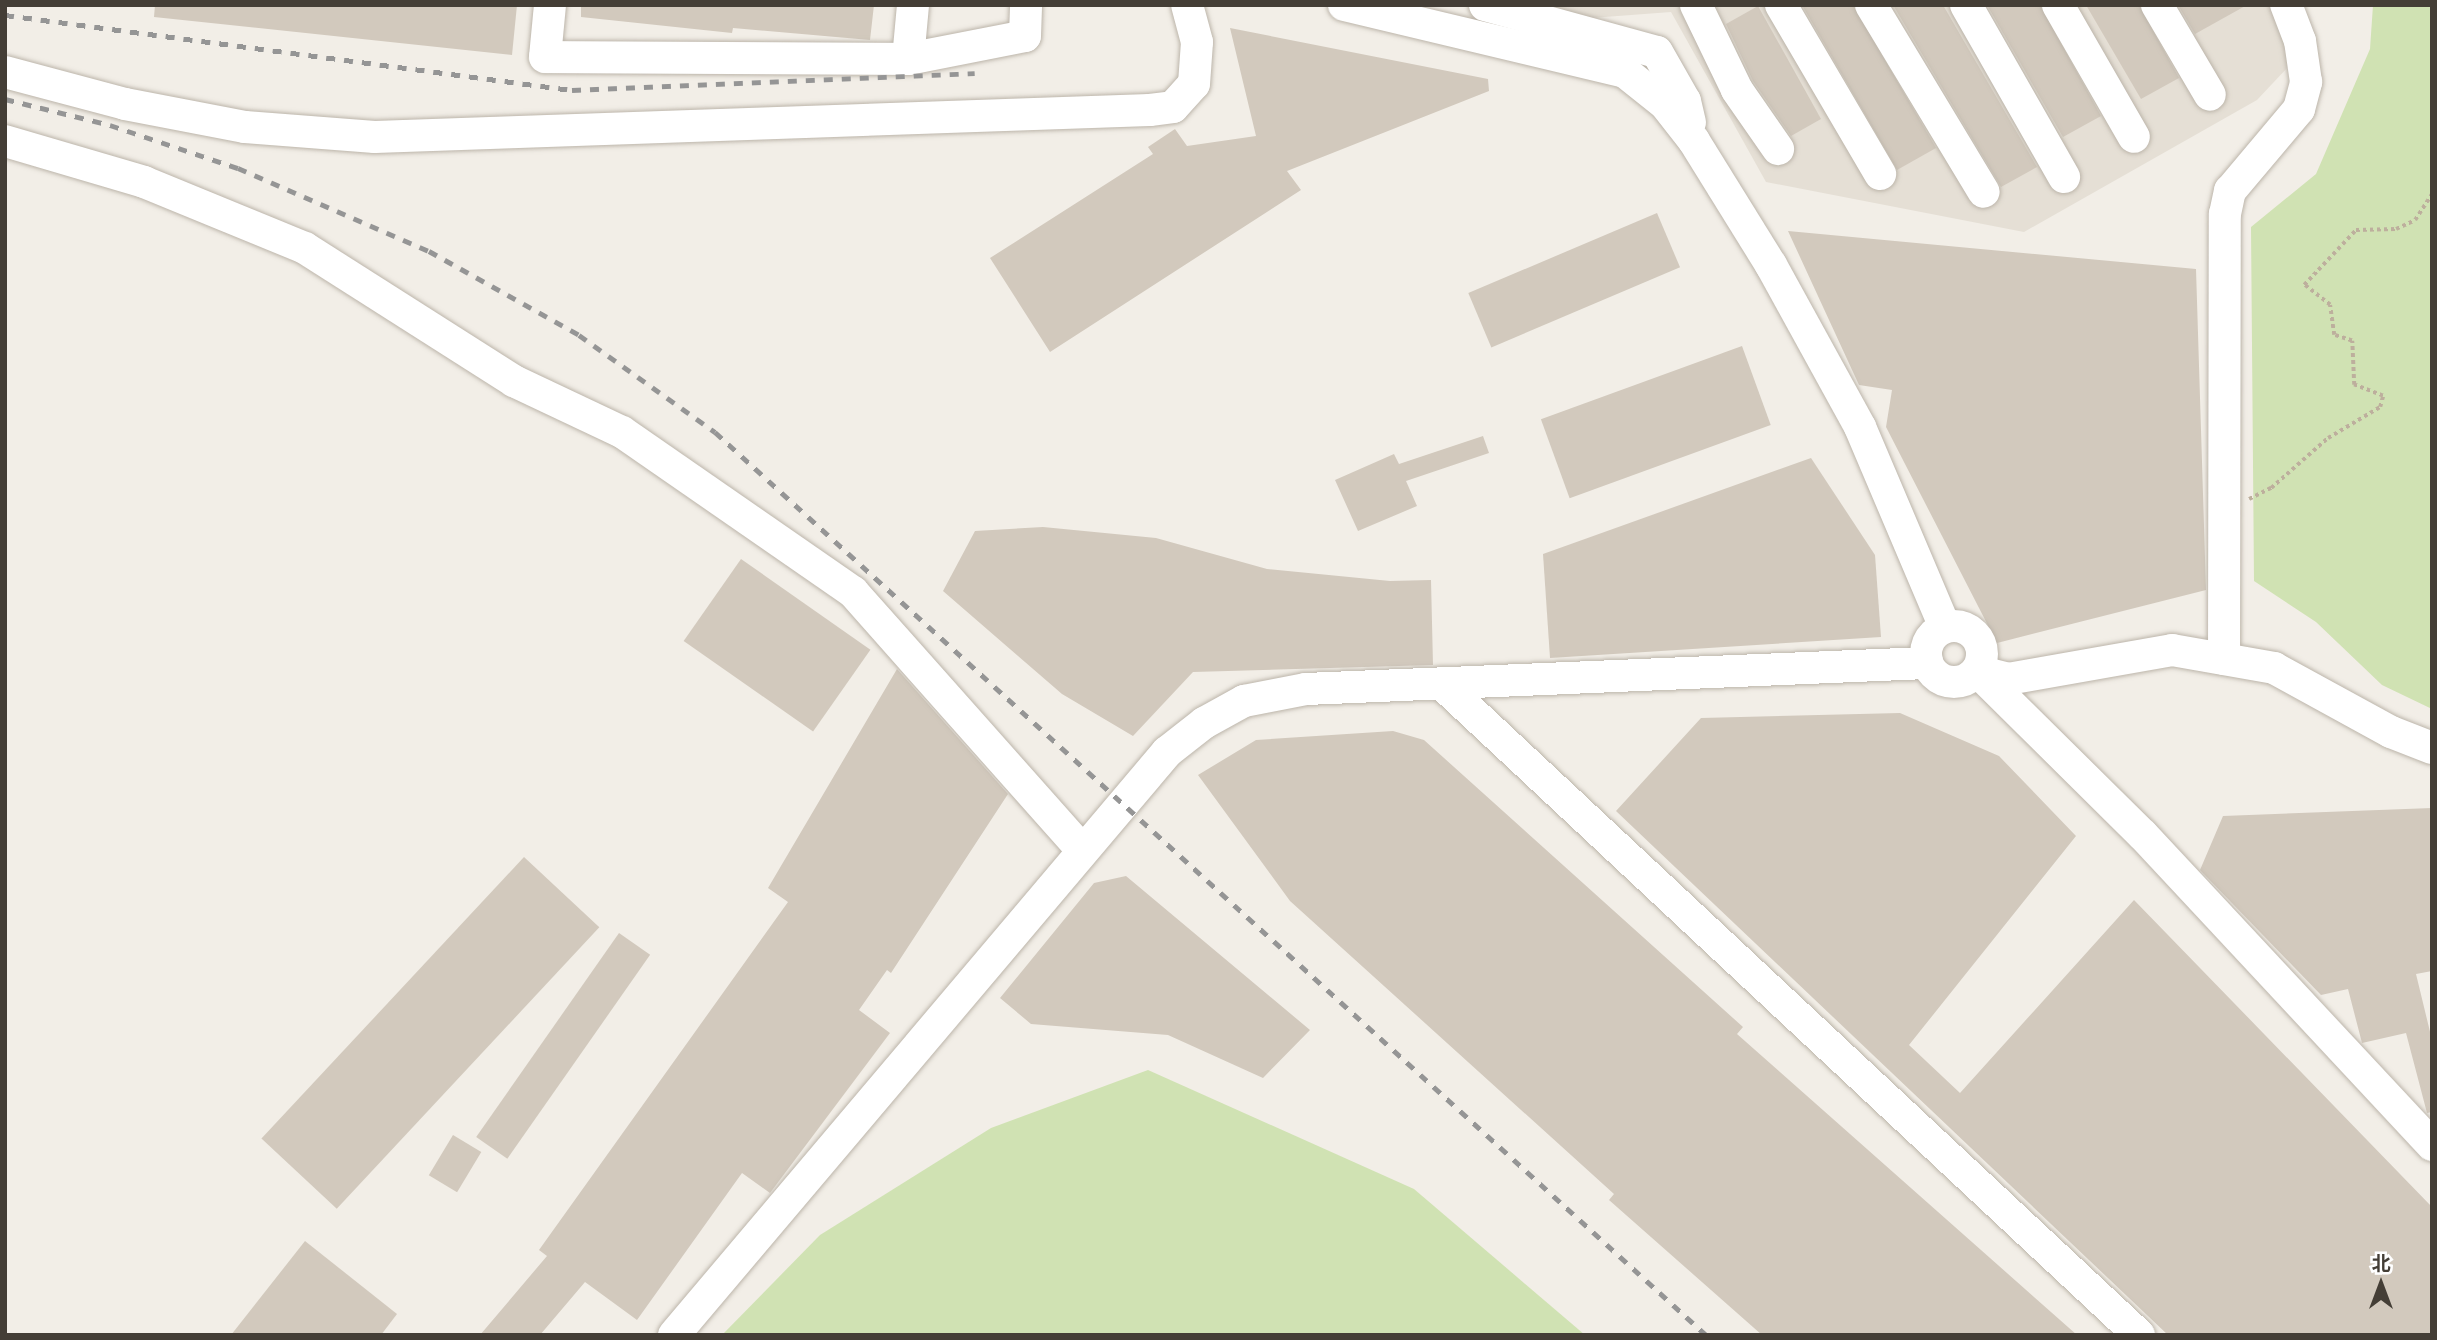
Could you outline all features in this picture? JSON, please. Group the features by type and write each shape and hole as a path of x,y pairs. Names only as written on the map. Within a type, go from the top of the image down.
{"street":[{"path":"550,5 545,57 908,59 1025,36 1026,5"},
{"path":"908,59 913,5"},
{"path":"5,72 125,104 245,127 375,137 577,133 1173,107 1187,96 1197,72 1197,42 1187,5"},
{"path":"1344,5 1625,72 1665,104 1694,141 1772,265 1860,427 1945,627"},
{"path":"1485,5 1657,52 1685,101 1694,141"},
{"path":"1696,5 1737,90 1778,149"},
{"path":"1781,5 1880,174"},
{"path":"1871,5 1984,192"},
{"path":"1966,5 2064,177"},
{"path":"2059,5 2134,137"},
{"path":"2157,5 2210,95"},
{"path":"2224,659 2225,214 2230,191 2300,109 2306,82 2300,41 2286,5"},
{"path":"5,141 144,182 305,248 514,381 622,432 853,592 1082,850"},
{"path":"1978,671 1983,654 1977,637 1962,627 1945,627 1926,646 1927,663 1937,678 1955,683 1978,671 2008,679 2172,650 2274,668 2391,732 2432,748"},
{"path":"674,1335 1167,752 1205,723 1244,701 1306,689 1927,663"},
{"path":"1978,671 2144,835 2432,1145"},
{"path":"1442,684 2139,1335"}],"path":[{"path":"2225,510 2271,488 2328,438 2380,407 2383,396 2354,385 2352,341 2334,335 2330,305 2304,285 2356,230 2396,229 2415,220 2432,194"}],"shaded area":[{"path":"1537,5 2270,5 2290,38 2288,67 2257,100 2024,232 1766,182 1671,12 1591,18"}],"green space":[{"path":"2373,5 2432,5 2432,709 2382,685 2316,622 2254,581 2251,227 2316,174 2370,49"},
{"path":"1148,1070 1414,1189 1585,1335 722,1335 820,1235 991,1128"}],"building":[{"path":"155,5 517,5 512,55 154,17"},
{"path":"581,5 874,5 870,40 733,28 732,33 581,17"},
{"path":"1802,5 1853,5 1936,148 1897,170"},
{"path":"1893,5 1943,5 2037,167 2001,187"},
{"path":"1987,5 2040,5 2101,116 2063,137"},
{"path":"2086,5 2139,5 2179,78 2141,99"},
{"path":"2178,5 2247,5 2195,34"},
{"path":"1758,6 1821,119 1791,136 1753,81 1726,24"},
{"path":"1230,28 1488,79 1489,91 1287,171 1301,190 1050,352 990,258 1153,154 1148,147 1175,129 1187,146 1256,136"},
{"path":"1657,213 1680,267 1491,347 1468,293"},
{"path":"1788,231 2196,269 2206,590 1997,643 1886,427 1892,390 1859,385"},
{"path":"1742,346 1771,425 1570,498 1541,419"},
{"path":"1483,436 1489,453 1406,481 1417,506 1358,531 1335,480 1394,454 1399,464"},
{"path":"1811,458 1875,555 1881,637 1550,658 1543,554"},
{"path":"1043,527 1156,538 1267,569 1390,581 1431,580 1433,665 1193,672 1133,736 1062,694 943,591 975,531"},
{"path":"741,559 870,650 813,732 684,641"},
{"path":"897,669 1008,794 891,973 887,970 859,1010 890,1033 770,1193 742,1173 637,1320 585,1282 540,1335 480,1335 547,1256 539,1250 788,902 768,888"},
{"path":"1900,713 1999,756 2076,836 1909,1045 1960,1093 2134,900 2432,1207 2432,1335 2168,1335 1616,811 1701,718"},
{"path":"1393,731 1424,740 1743,1027 1737,1034 2077,1335 1762,1335 1609,1200 1614,1194 1290,901 1198,775 1256,740"},
{"path":"2432,808 2432,971 2416,974 2432,1040 2432,1112 2427,1113 2406,1033 2362,1043 2348,989 2321,995 2200,870 2223,816"},
{"path":"524,857 599,927 337,1209 261,1139"},
{"path":"1126,876 1310,1030 1263,1078 1168,1035 1031,1024 1000,998 1094,883"},
{"path":"619,933 650,955 507,1159 476,1137"},
{"path":"453,1135 481,1152 457,1192 429,1175"},
{"path":"305,1241 397,1314 381,1335 231,1335"}],"railway":[{"path":"5,15 572,90 975,73"},
{"path":"5,99 110,125 238,168 429,251 579,335 715,432 1706,1335"}]}
